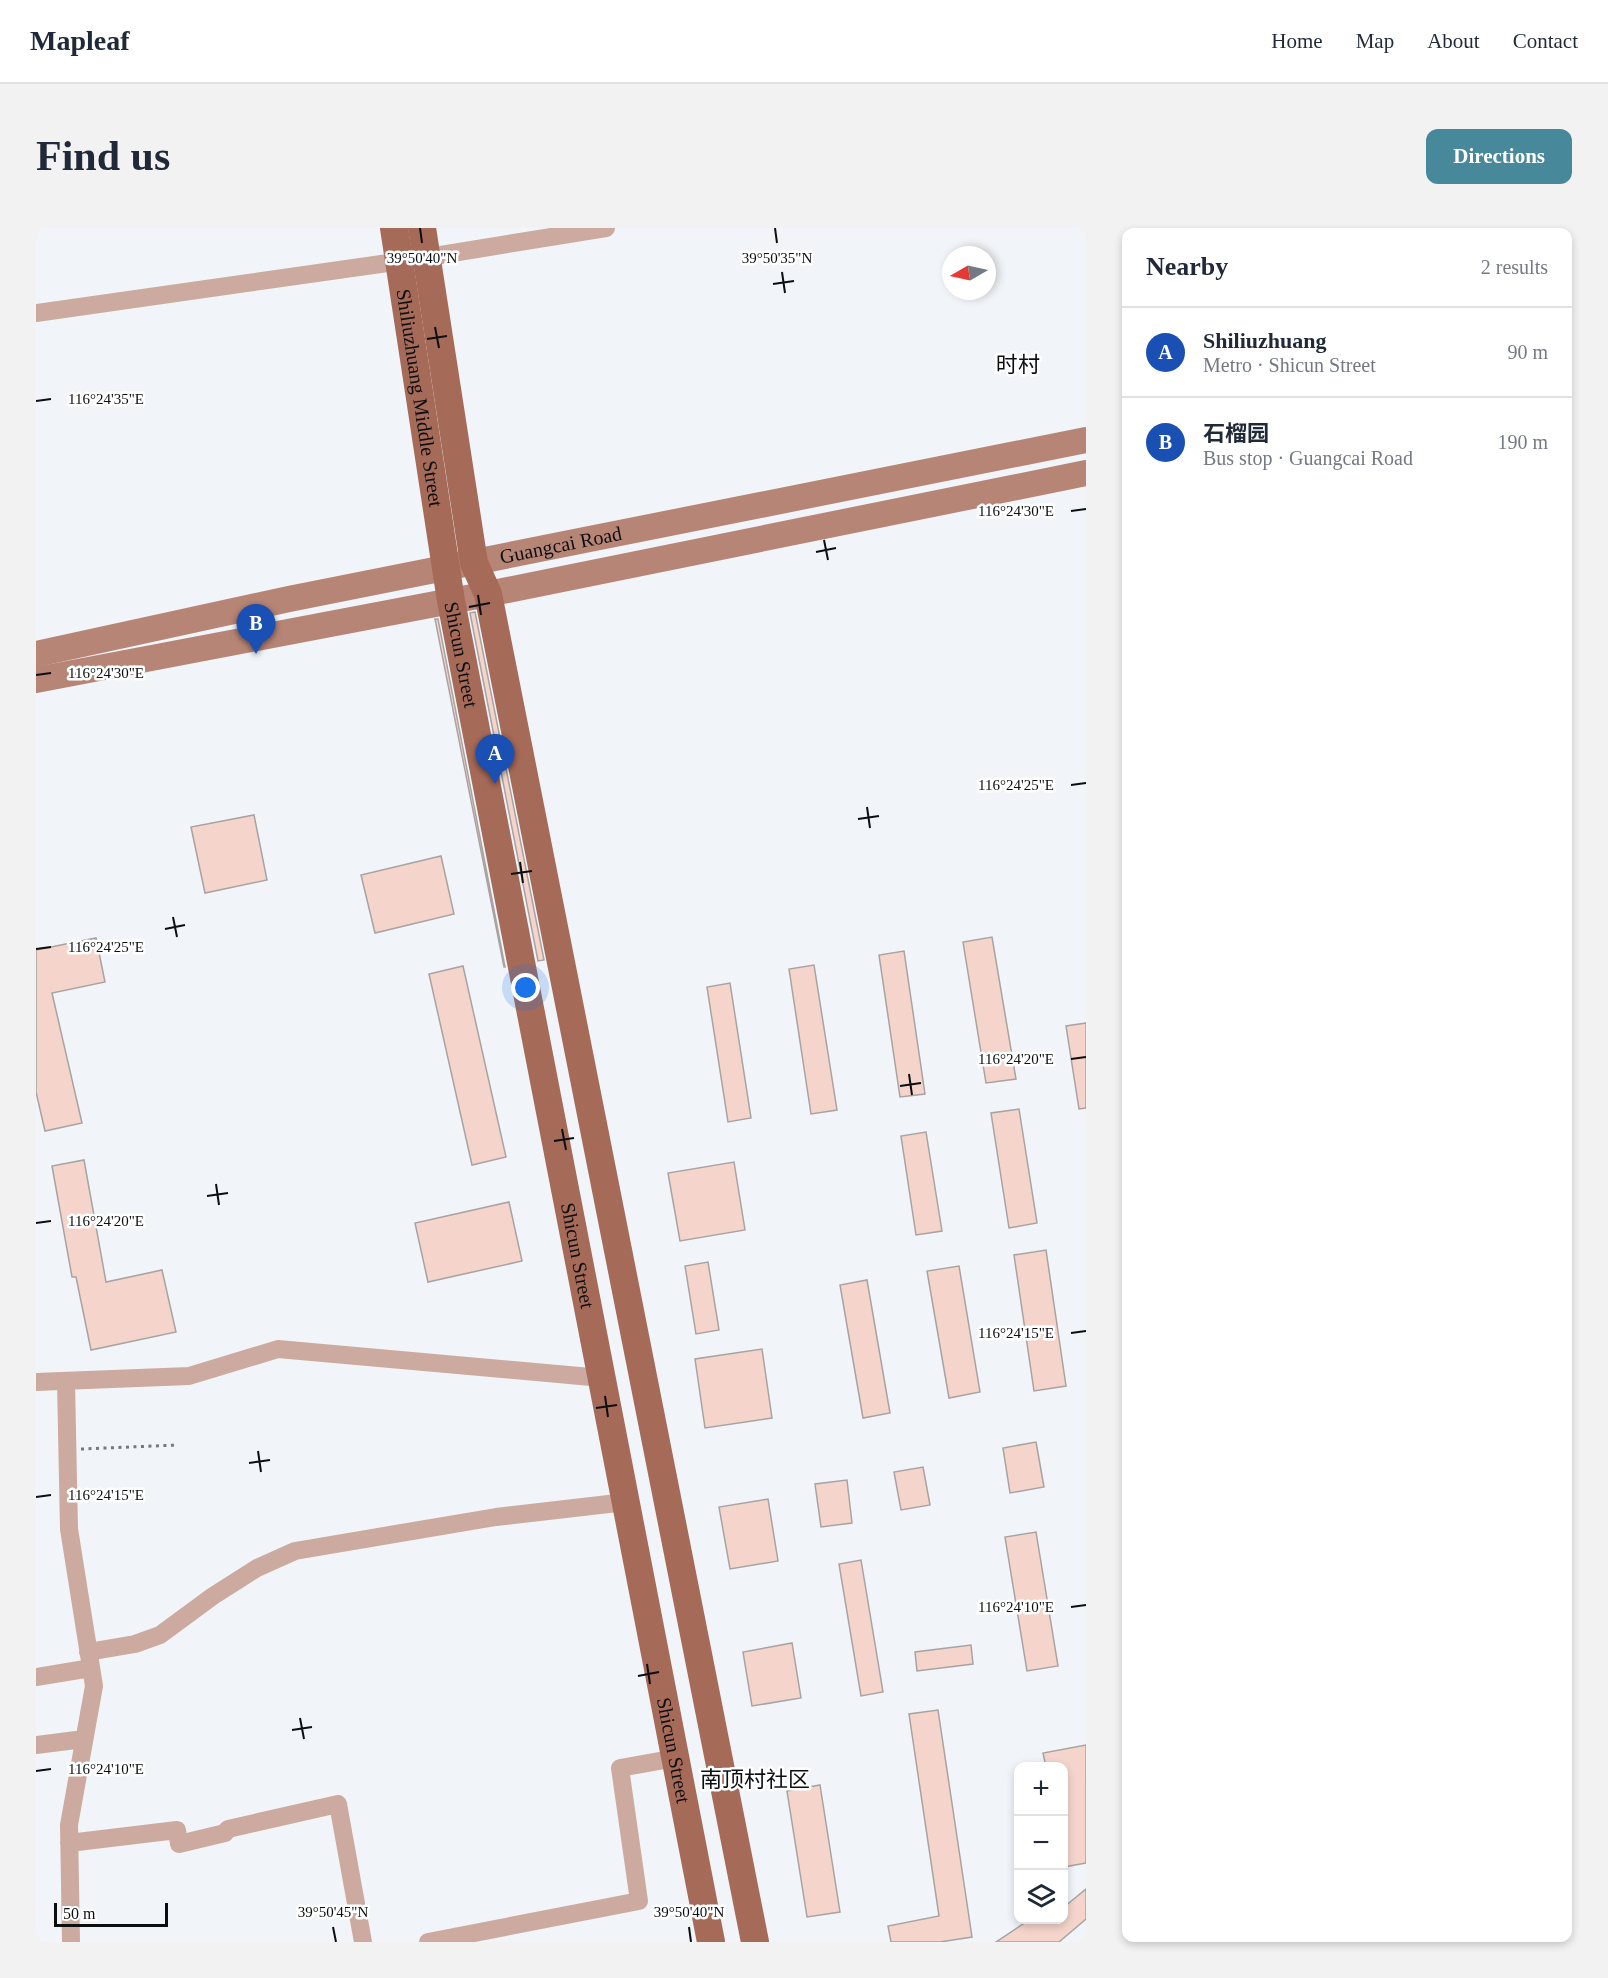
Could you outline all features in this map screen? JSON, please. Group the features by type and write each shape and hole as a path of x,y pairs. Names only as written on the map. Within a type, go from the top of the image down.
{"main road":[{"name":"Shiliuzhuang Middle Street","path":"394,228 413,260 474,563 488,594"},
{"name":"Shiliuzhuang Middle Street","path":"422,228 413,260 446,568"},
{"name":"Guangcai Road","path":"36,654 446,568 1086,440"},
{"name":"Guangcai Road","path":"36,680 488,594 1086,473"},
{"name":"Shicun Street","path":"446,568 711,1942"},
{"name":"Shicun Street","path":"488,594 755,1942"}],"street":[{"path":"36,313 413,260 606,228"},
{"path":"36,1382 189,1376 278,1349 602,1378"},
{"path":"66,1381 69,1529 94,1686 69,1825 71,1942"},
{"path":"36,1677 160,1635 213,1596 257,1568 295,1551 496,1517 626,1502"},
{"path":"36,1745 84,1739"},
{"path":"428,1942 639,1901 620,1768 676,1758"},
{"path":"69,1843 177,1830 179,1844 225,1833 228,1829 338,1804 363,1942"}],"path":[{"path":"68,1449 178,1445"}],"building":[{"path":"475,612 544,960 538,961 470,613"},
{"path":"435,619 438,619 505,967 504,967"},
{"path":"254,815 267,880 205,893 191,827"},
{"path":"441,856 454,914 375,933 361,875"},
{"path":"992,937 1016,1079 986,1083 963,942"},
{"path":"96,938 105,982 52,993 82,1123 45,1131 36,1092 36,950"},
{"path":"904,951 925,1094 900,1097 879,955"},
{"path":"814,965 837,1110 811,1114 789,969"},
{"path":"463,966 506,1157 472,1165 429,974"},
{"path":"730,983 751,1118 728,1122 707,987"},
{"path":"1086,1023 1086,1108 1079,1109 1066,1026"},
{"path":"1019,1109 1037,1223 1009,1228 991,1113"},
{"path":"926,1132 942,1231 916,1235 901,1136"},
{"path":"84,1160 106,1282 162,1270 176,1332 91,1350 76,1277 72,1277 52,1166"},
{"path":"734,1162 745,1230 680,1241 668,1173"},
{"path":"509,1202 522,1261 428,1282 415,1223"},
{"path":"1046,1250 1066,1386 1034,1391 1014,1255"},
{"path":"708,1262 719,1330 696,1334 685,1266"},
{"path":"959,1266 980,1392 949,1398 927,1271"},
{"path":"867,1280 890,1413 863,1418 840,1285"},
{"path":"762,1349 772,1418 705,1428 695,1359"},
{"path":"1036,1442 1044,1487 1010,1493 1003,1448"},
{"path":"923,1467 930,1505 901,1510 894,1472"},
{"path":"847,1480 852,1523 821,1527 815,1484"},
{"path":"768,1499 778,1561 730,1569 719,1507"},
{"path":"1036,1532 1058,1666 1027,1671 1005,1537"},
{"path":"861,1560 883,1692 861,1696 839,1564"},
{"path":"792,1643 801,1698 752,1706 743,1652"},
{"path":"971,1645 973,1664 917,1671 915,1652"},
{"path":"938,1710 972,1937 940,1942 891,1942 888,1926 939,1916 909,1714"},
{"path":"1086,1745 1086,1863 1068,1866 1068,1762 1045,1762 1043,1753"},
{"path":"820,1785 840,1912 807,1917 787,1791"},
{"path":"1086,1889 1086,1919 1059,1942 996,1942 1023,1924 1068,1924 1068,1904"}],"place":[{"name":"石榴园","path":"256,654"},
{"name":"Shiliuzhuang","path":"495,784"}],"district":[{"name":"时村","path":"1018,364"},
{"name":"南顶村社区","path":"755,1779"}]}
